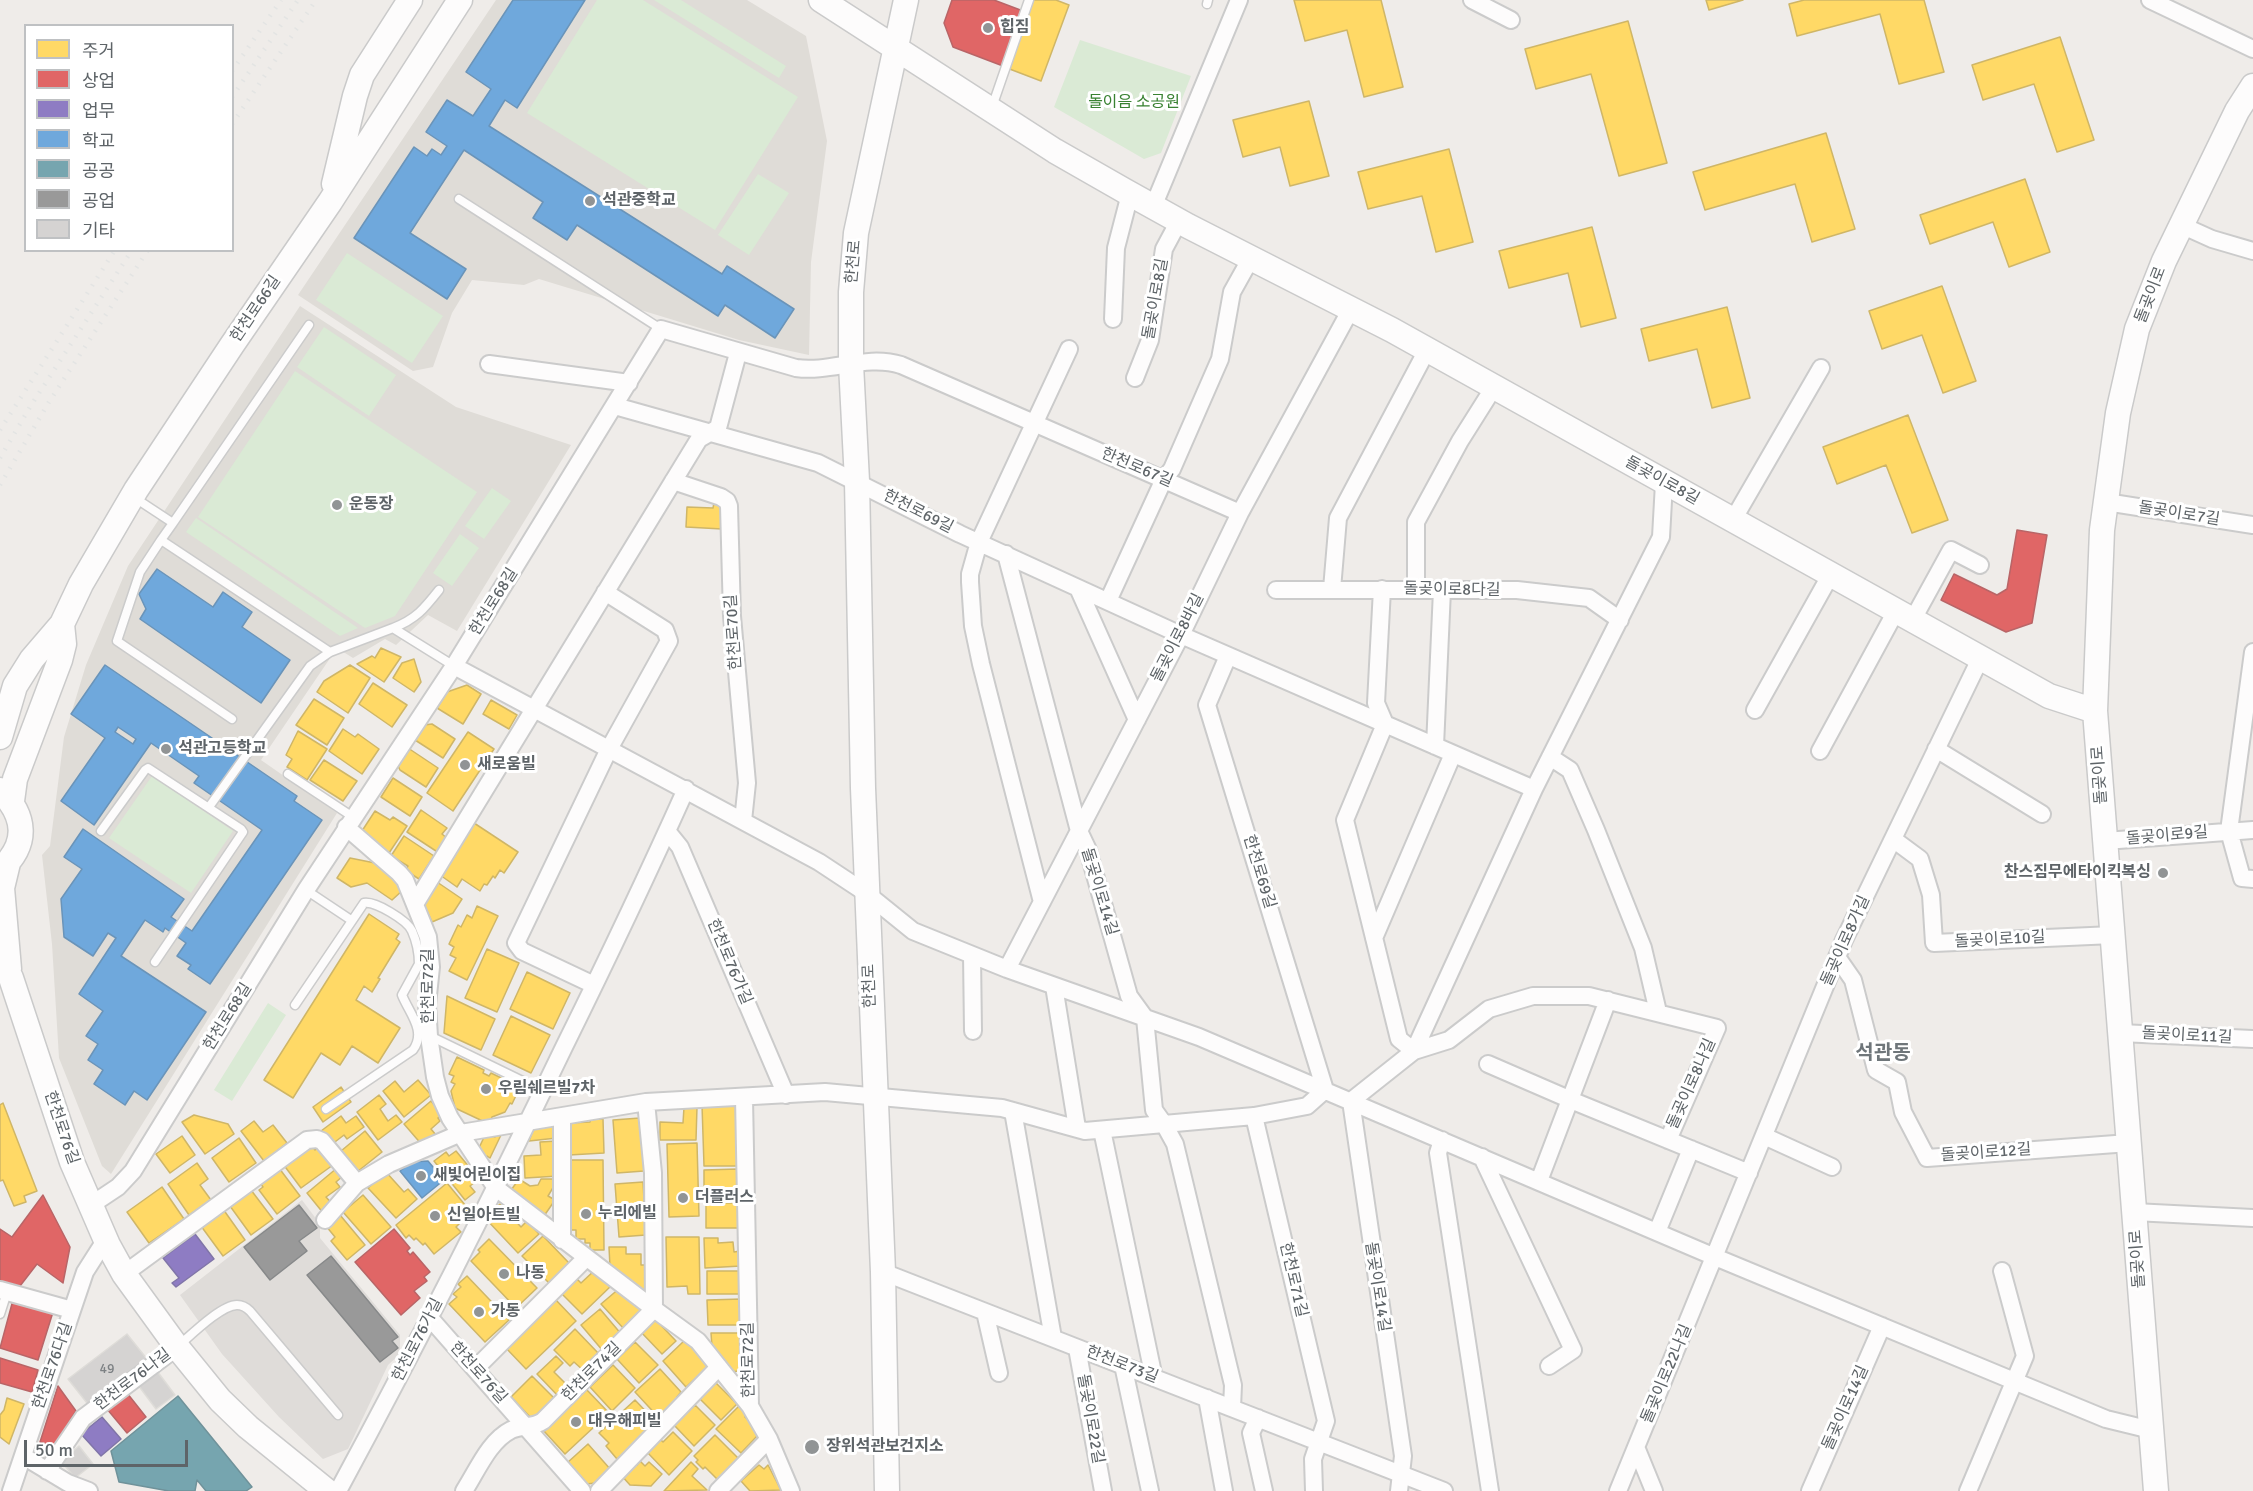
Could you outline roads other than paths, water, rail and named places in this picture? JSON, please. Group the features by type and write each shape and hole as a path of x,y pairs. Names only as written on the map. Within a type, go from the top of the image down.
{"main road":[{"path":"330,202 362,75 410,0"},
{"name":"한천로66길","path":"62,624 81,584 132,496 330,202 460,0"},
{"path":"821,0 895,47"},
{"name":"한천로","path":"887,1491 883,1272 866,894 851,292 856,233 906,0"},
{"name":"돌곶이로8길","path":"895,47 1054,151 1153,207 1427,350 2049,696 2095,711"},
{"name":"돌곶이로","path":"2156,1491 2095,711 2102,530 2118,412 2138,329 2157,276 2181,225 2237,111 2252,90"},
{"path":"0,737 15,686 32,659 62,624"},
{"path":"5,980 6,943 2,888 4,866 18,847 21,831 19,815 6,795 15,779 63,650 62,624"},
{"path":"0,955 5,980"},
{"name":"한천로76길","path":"5,980 72,1162 124,1274 177,1347 220,1400 249,1428 327,1491"}],"street":[{"path":"1153,207 1239,0"},
{"path":"1472,0 1511,20"},
{"path":"2150,0 2253,49"},
{"path":"1113,320 1116,248 1130,194"},
{"name":"돌곶이로8길","path":"1135,378 1150,340 1164,249 1179,221"},
{"path":"2181,225 2212,239 2253,251"},
{"path":"1108,601 1164,479 1172,469 1220,359 1232,292 1251,258"},
{"name":"돌곶이로8바길","path":"1007,969 1181,635 1240,513 1351,309"},
{"path":"661,329 738,353 807,370 851,364"},
{"name":"한천로68길","path":"91,1205 118,1187 133,1171 349,822 454,666 661,329"},
{"path":"1042,902 981,664 973,626 970,574 980,542 1069,349"},
{"path":"1332,590 1338,518 1427,350"},
{"path":"415,904 699,440 718,428 738,353"},
{"name":"한천로67길","path":"851,364 889,362 901,365 1240,513"},
{"path":"489,364 629,383"},
{"path":"1733,520 1821,368"},
{"path":"1416,589 1416,522 1460,441 1494,387"},
{"path":"615,406 818,463 857,481"},
{"name":"한천로70길","path":"673,481 721,497 727,501 729,506 732,616 747,783 743,821"},
{"name":"한천로69길","path":"857,481 980,542 1181,635 1533,789"},
{"path":"1414,1051 1533,789 1662,537 1664,483"},
{"name":"돌곶이로7길","path":"2106,502 2253,525"},
{"path":"1820,751 1904,616 1951,550 1980,565"},
{"path":"1006,554 1079,831"},
{"path":"1755,710 1831,574"},
{"path":"1078,588 1137,720"},
{"path":"1382,589 1377,703 1384,724 1345,820 1399,1039 1414,1051"},
{"name":"돌곶이로8다길","path":"1276,590 1517,590 1588,598 1620,620"},
{"path":"1436,746 1442,590"},
{"path":"594,985 522,951 516,943 609,749 669,641 665,630 605,592"},
{"name":"돌곶이로9길","path":"2229,831 2253,652"},
{"name":"한천로69길","path":"1228,656 1208,705 1325,1090"},
{"name":"돌곶이로8가길","path":"1715,1257 1837,957 1980,659"},
{"path":"454,666 819,862 866,894 913,931 1007,969 1199,1037 1715,1257 2106,1419 2151,1430"},
{"path":"1936,749 2042,814"},
{"path":"1374,938 1453,754"},
{"path":"1351,1101 1414,1051 1449,1040 1489,1009 1533,996 1589,996 1658,1012 1643,948 1596,830 1570,770 1550,757"},
{"name":"한천로76가길","path":"338,1491 430,1318 529,1120 686,789"},
{"name":"한천로72길","path":"349,822 399,873 428,937 431,967 427,1005 429,1036 440,1096 450,1118 461,1133"},
{"name":"돌곶이로9길","path":"2105,841 2253,830"},
{"name":"한천로76가길","path":"667,831 680,847 786,1095"},
{"name":"돌곶이로14길","path":"1079,831 1088,850 1129,996 1145,1018"},
{"path":"2229,831 2242,878 2253,879"},
{"name":"돌곶이로10길","path":"1893,839 1920,859 1930,895 1934,943 2113,935"},
{"path":"972,955 974,1031"},
{"name":"돌곶이로12길","path":"1837,957 1853,980 1876,1070 1898,1082 1903,1112 1927,1158 2129,1143"},
{"path":"1054,986 1077,1128"},
{"path":"1539,1181 1608,1000"},
{"name":"돌곶이로8나길","path":"1658,1012 1717,1028 1668,1140"},
{"path":"1145,1018 1154,1110 1175,1144 1233,1385 1232,1408"},
{"name":"돌곶이로11길","path":"2120,1033 2253,1039"},
{"path":"1488,1064 1749,1173"},
{"path":"325,1220 357,1183 389,1164 461,1133 529,1120 562,1118 646,1102 825,1092 1002,1108 1084,1131 1254,1116 1307,1106 1325,1090"},
{"name":"한천로72길","path":"744,1098 750,1406"},
{"name":"돌곶이로14길","path":"1351,1101 1403,1456 1400,1483"},
{"path":"646,1102 653,1173 654,1309"},
{"path":"1013,1111 1053,1338"},
{"name":"한천로71길","path":"1254,1116 1326,1421 1318,1442"},
{"path":"562,1118 562,1240"},
{"path":"1102,1130 1154,1378"},
{"path":"461,1133 495,1188 654,1309 691,1334 750,1406 769,1439 791,1491"},
{"path":"1764,1136 1832,1167"},
{"path":"124,1274 307,1140 322,1141 357,1183"},
{"path":"1442,1140 1438,1153 1490,1491"},
{"path":"1657,1232 1691,1149"},
{"path":"1482,1157 1573,1350 1549,1366"},
{"path":"2134,1212 2253,1218"},
{"name":"한천로76다길","path":"11,1491 85,1272 106,1239"},
{"name":"돌곶이로22나길","path":"1618,1491 1715,1257"},
{"path":"475,1369 586,1258"},
{"path":"1968,1491 2025,1356 2002,1271"},
{"name":"한천로73길","path":"883,1272 1318,1442 1400,1483 1444,1491"},
{"name":"한천로76다길","path":"4,1291 72,1310"},
{"name":"한천로74길","path":"525,1427 538,1425 543,1421 654,1309"},
{"path":"985,1312 999,1373"},
{"name":"한천로76길","path":"430,1318 582,1491"},
{"name":"돌곶이로14길","path":"1810,1491 1882,1326"},
{"name":"한천로76나길","path":"47,1471 83,1418 177,1347"},
{"name":"돌곶이로22길","path":"1077,1348 1103,1491"},
{"path":"1123,1365 1150,1491"},
{"path":"599,1491 719,1366"},
{"path":"1207,1398 1224,1491"},
{"path":"1258,1418 1251,1433 1264,1491"},
{"path":"464,1491 491,1447 512,1429 525,1427"},
{"path":"718,1491 769,1439"},
{"path":"1314,1491 1313,1459 1318,1442"},
{"path":"1636,1447 1654,1491"},
{"path":"23,1456 68,1483 90,1491"}],"lane":[{"path":"991,110 1029,0"},
{"path":"459,199 661,329"},
{"path":"232,719 117,641 140,572 309,325"},
{"path":"132,496 173,523"},
{"path":"161,540 330,652"},
{"path":"209,807 302,675 330,652 412,620 439,590"},
{"path":"393,628 454,666"},
{"path":"101,831 148,768 241,828 243,835 155,962"},
{"path":"288,774 349,822"},
{"path":"306,890 351,920"},
{"path":"295,1005 364,903 373,903 403,921 411,931 419,964 402,994 417,1026 419,1040 413,1050 326,1109"},
{"path":"429,1036 543,1091"},
{"path":"0,1314 4,1291"},
{"path":"177,1347 222,1311 237,1305 244,1307 250,1311 338,1415"}],"railway":[{"path":"234,68 281,0"},
{"path":"234,94 298,0"},
{"path":"234,121 316,0"},
{"path":"0,430 114,252"},
{"path":"0,458 30,407 131,252"},
{"path":"0,485 49,402 147,252"}],"place":[{"name":"힙짐","path":"988,28"},
{"name":"석관중학교","path":"590,201"},
{"name":"운동장","path":"337,505"},
{"name":"석관고등학교","path":"166,749"},
{"name":"새로움빌","path":"465,765"},
{"name":"찬스짐무에타이킥복싱","path":"2163,873"},
{"name":"우림쉐르빌7차","path":"486,1089"},
{"name":"새빛어린이집","path":"421,1176"},
{"name":"더플러스","path":"683,1198"},
{"name":"누리에빌","path":"586,1214"},
{"name":"신일아트빌","path":"435,1216"},
{"name":"나동","path":"504,1274"},
{"name":"가동","path":"479,1312"},
{"name":"대우해피빌","path":"576,1422"},
{"name":"장위석관보건지소","path":"812,1447"}],"district":[{"name":"석관동","path":"1883,1054"}],"park label":[{"name":"돌이음 소공원","path":"1134,103"}]}
